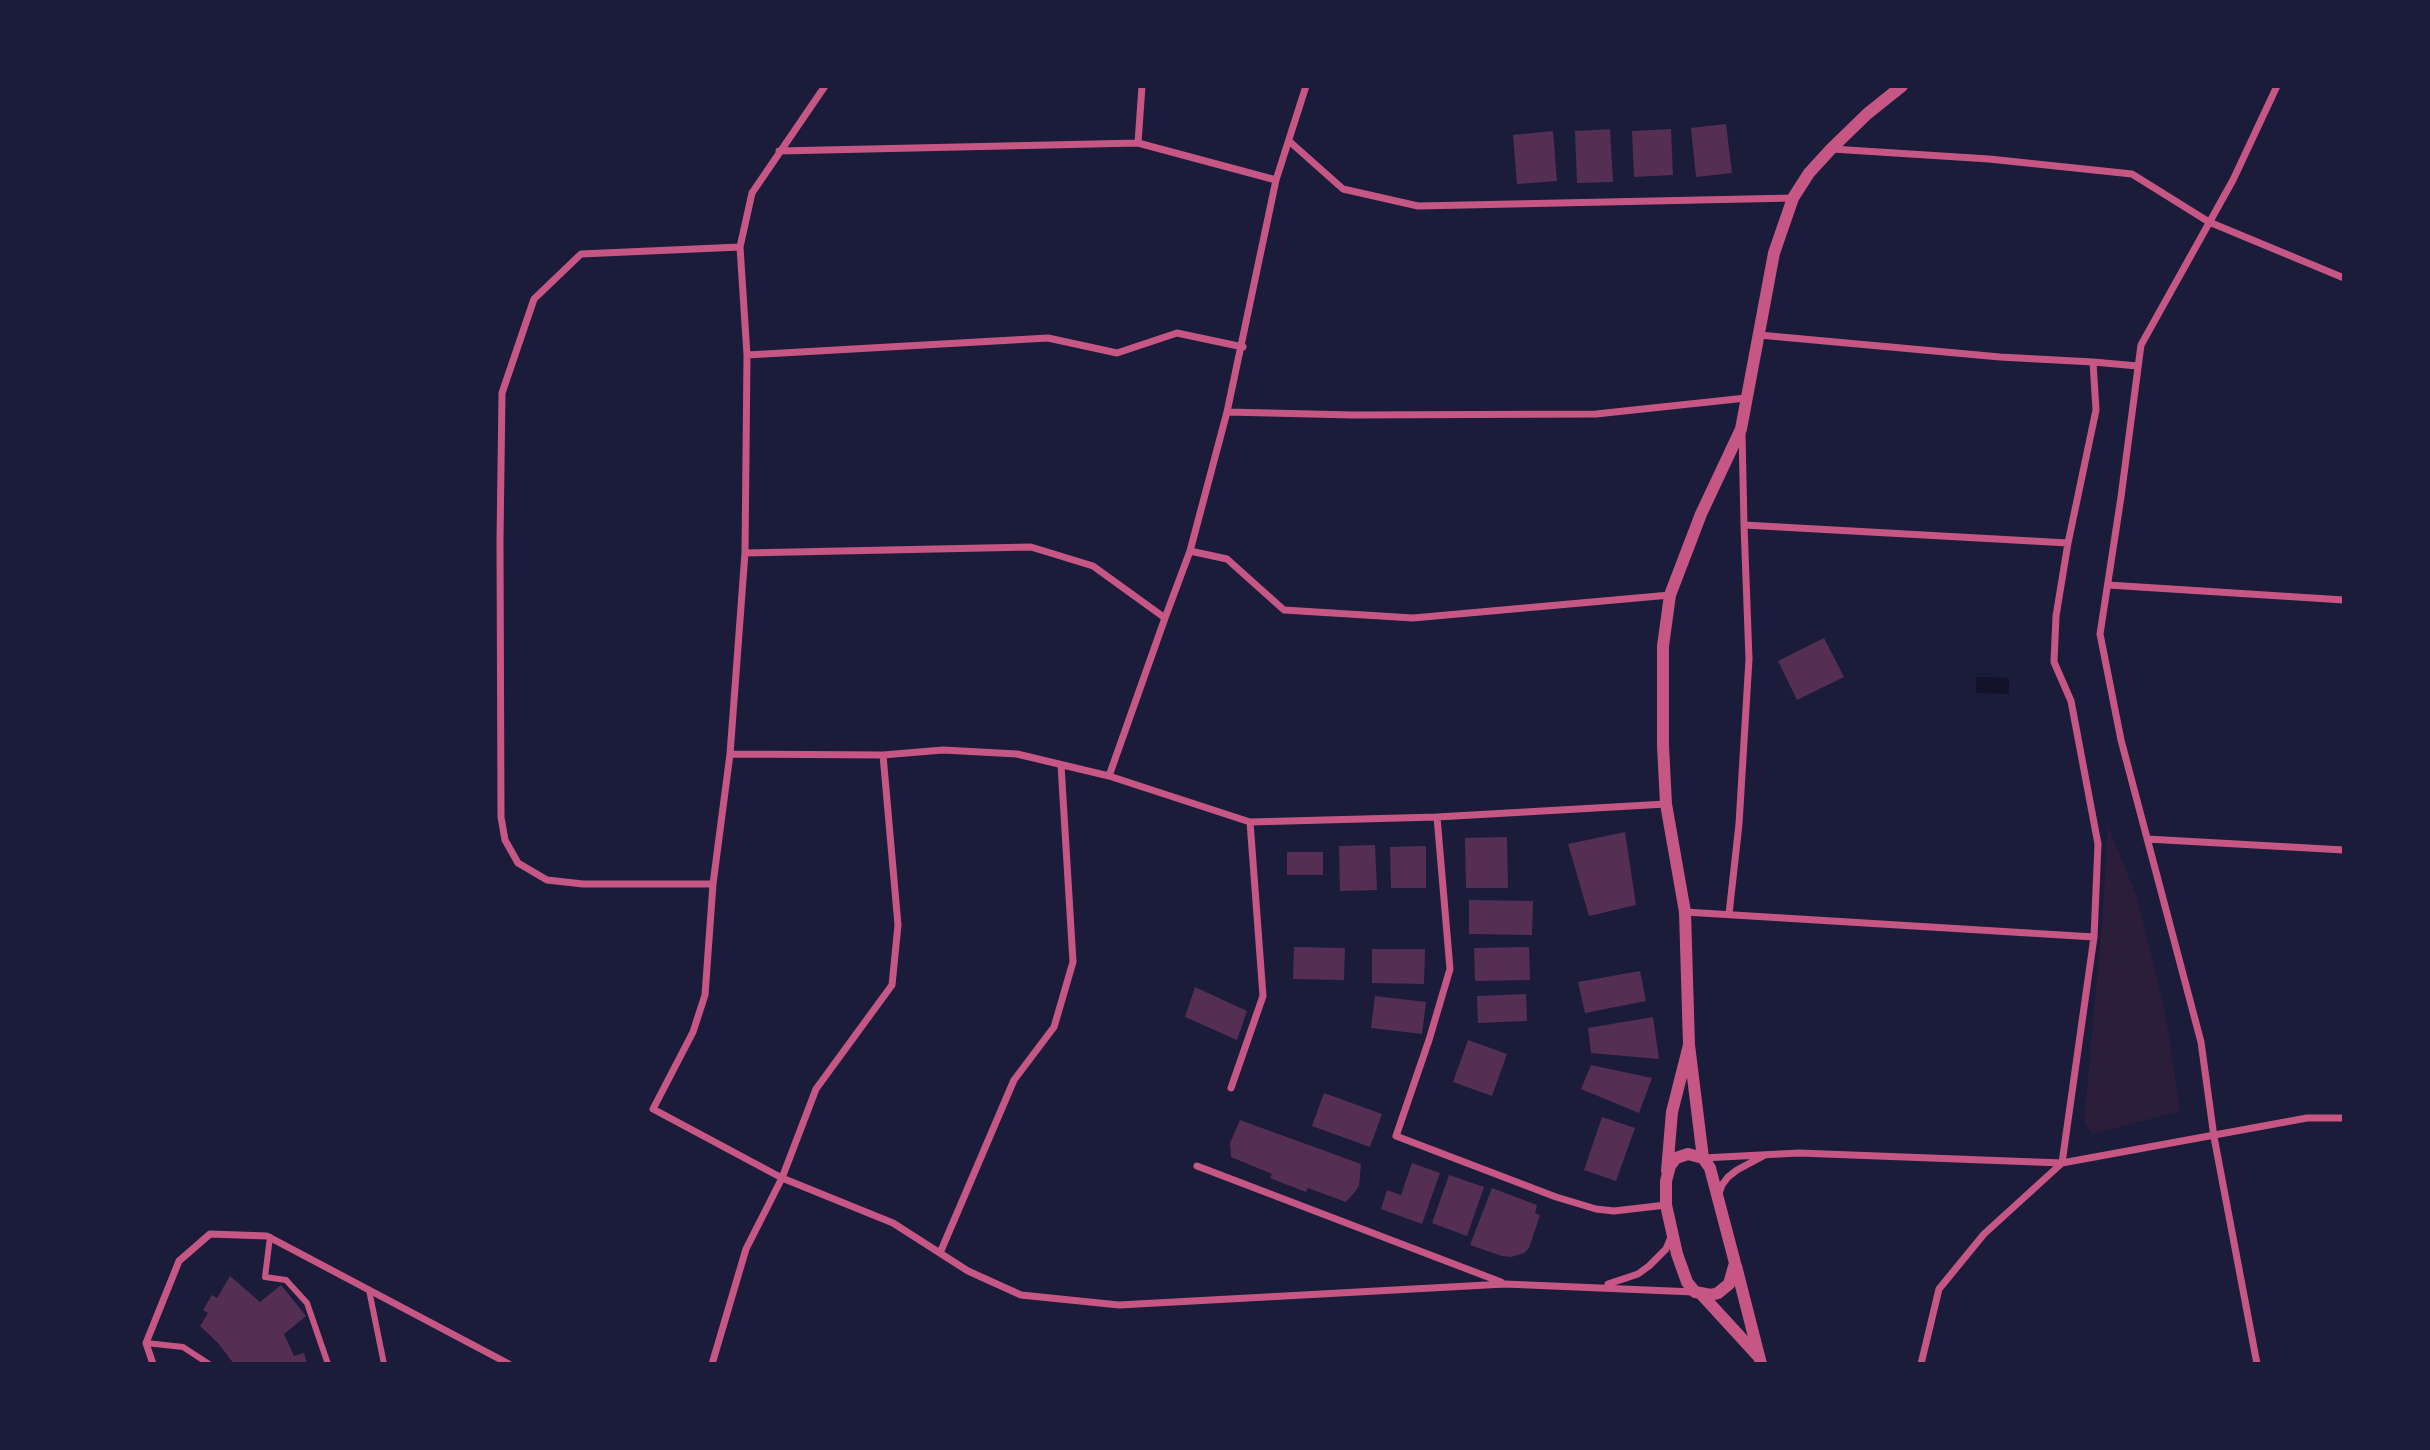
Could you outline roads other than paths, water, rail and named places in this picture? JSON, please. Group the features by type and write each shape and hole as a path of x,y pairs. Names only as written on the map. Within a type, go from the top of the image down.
{"street":[{"path":"825,86 752,193 740,247 747,355 745,553 730,754 713,884 705,995 692,1032 653,1108 782,1178 892,1223 968,1271 1021,1296 1119,1305 1505,1284 1601,1286 1711,1296 1729,1284 1735,1263"},
{"path":"1138,143 1142,86"},
{"path":"1109,776 1189,551 1243,347 1276,180 1306,86"},
{"path":"1729,914 1740,824 1749,659 1741,429 1774,253 1793,198 1809,173 1831,149 1902,86"},
{"path":"2257,1364 2214,1137 2201,1042 2121,740 2100,634 2141,345 2233,180 2277,86"},
{"path":"1289,141 1343,189 1419,206 1793,198"},
{"path":"779,151 1138,143 1276,180"},
{"path":"1831,149 1989,159 2132,174 2209,222 2344,278"},
{"path":"713,884 583,884 547,880 519,863 505,840 501,817 502,393 534,299 581,254 740,247"},
{"path":"747,355 1048,338 1117,353 1177,333 1243,347"},
{"path":"1759,335 2000,358 2138,366"},
{"path":"1921,1364 1939,1289 1984,1234 2062,1163 2094,937 2098,844 2071,701 2054,662 2056,616 2068,543 2096,410 2093,362"},
{"path":"1227,412 1353,415 1596,414 1746,398"},
{"path":"1741,429 1701,514 1670,595 1663,646 1661,696 1666,804 1685,912 1689,1045 1703,1158 1710,1168 1760,1361"},
{"path":"1744,525 2068,543"},
{"path":"745,553 1031,547 1093,566 1166,618"},
{"path":"1189,551 1227,559 1284,610 1413,618 1670,595"},
{"path":"2108,585 2344,600"},
{"path":"730,754 883,755 943,750 1017,754 1109,776 1250,822 1437,817 1666,804"},
{"path":"712,1364 746,1249 782,1178 816,1090 892,985 898,925 883,755"},
{"path":"940,1253 1014,1080 1054,1027 1073,961 1061,765"},
{"path":"1437,817 1450,969 1429,1041 1396,1136 1556,1198 1596,1209 1614,1211 1666,1205"},
{"path":"1231,1088 1263,996 1250,822"},
{"path":"2147,839 2344,850"},
{"path":"1685,912 2094,937"},
{"path":"1689,1045 1672,1112 1666,1205 1672,1235 1681,1268 1698,1293 1760,1361"},
{"path":"1667,1174 1676,1158 1692,1154 1703,1158 1769,1153 2062,1163 2307,1118 2344,1118"},
{"path":"1718,1197 1722,1185 1737,1170 1769,1153"},
{"path":"1197,1166 1505,1284"},
{"path":"153,1364 146,1343 179,1261 209,1234 270,1237 509,1364"},
{"path":"1601,1286 1624,1280 1650,1266 1666,1249 1672,1235"},
{"path":"270,1237 265,1277 286,1280 307,1303 328,1364"},
{"path":"369,1290 384,1364"},
{"path":"146,1343 183,1347 209,1364"}]}
